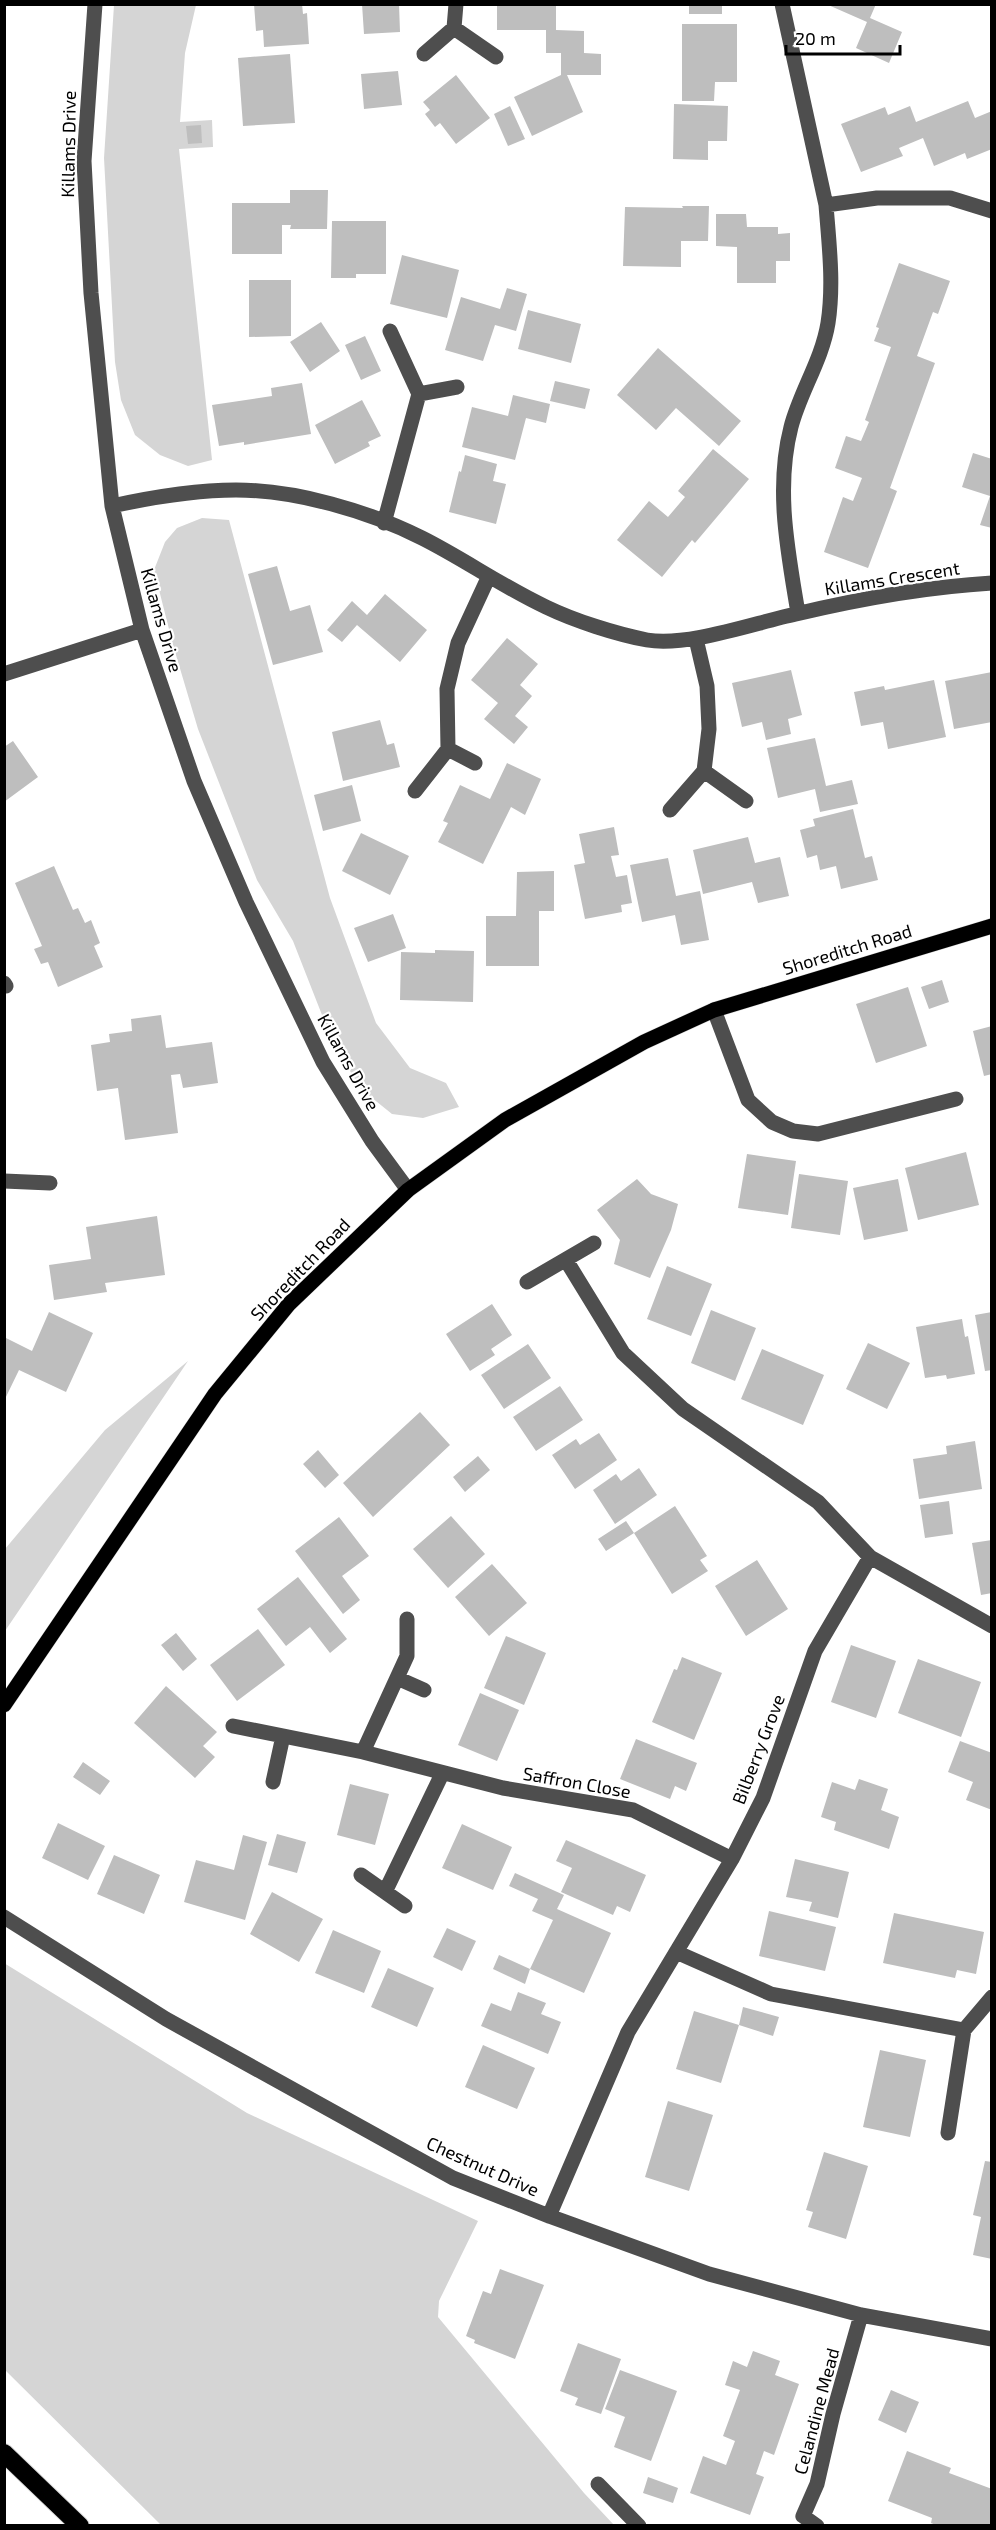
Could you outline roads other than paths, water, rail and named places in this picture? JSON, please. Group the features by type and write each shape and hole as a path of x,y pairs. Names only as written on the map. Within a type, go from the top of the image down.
{"highway":[{"path":"4,2452 80,2526"}],"main road":[{"name":"Shoreditch Road","path":"4,1706 215,1395 289,1304 408,1190 505,1120 576,1078 644,1042 714,1010 992,926"}],"street":[{"name":"Killams Drive","path":"95,4 84,162 91,293 112,506 142,630 194,781 246,902 323,1062 372,1141 408,1190"},
{"path":"424,54 454,28 456,4"},
{"path":"782,4 826,205 831,268 828,324 791,427 784,479 784,528 798,613"},
{"path":"454,28 496,57"},
{"path":"826,205 877,198 950,198 992,211"},
{"path":"384,523 419,394 390,331"},
{"path":"419,394 457,387"},
{"name":"Killams Crescent","path":"112,506 185,493 237,490 285,495 346,508 422,538 548,608 606,629 649,640 696,639 798,613 914,592 992,583"},
{"path":"415,791 448,750 447,689 458,643 489,576"},
{"path":"4,674 142,630"},
{"path":"670,810 704,771 709,729 706,686 696,639"},
{"path":"448,750 475,763"},
{"path":"704,771 746,801"},
{"path":"714,1010 748,1100 772,1122 793,1131 818,1134 956,1099"},
{"path":"4,1181 50,1183"},
{"path":"527,1282 594,1243"},
{"path":"566,1260 622,1353 683,1409 818,1502 870,1557 992,1626"},
{"name":"Bilberry Grove","path":"549,2216 628,2032 732,1859 763,1798 815,1651 870,1557"},
{"path":"363,1752 407,1656 407,1619"},
{"path":"397,1678 424,1690"},
{"name":"Saffron Close","path":"233,1726 363,1752 502,1788 633,1810 732,1859"},
{"path":"273,1782 283,1736"},
{"path":"385,1892 442,1774"},
{"path":"361,1875 405,1906"},
{"name":"Chestnut Drive","path":"4,1917 166,2019 453,2178 549,2216 709,2274 861,2315 992,2339"},
{"path":"676,1952 771,1994 964,2030"},
{"path":"948,2133 964,2030 992,1997"},
{"name":"Celandine Mead","path":"817,2526 799,2521 817,2484 833,2414 861,2315"},
{"path":"597,2484 639,2526"}]}
